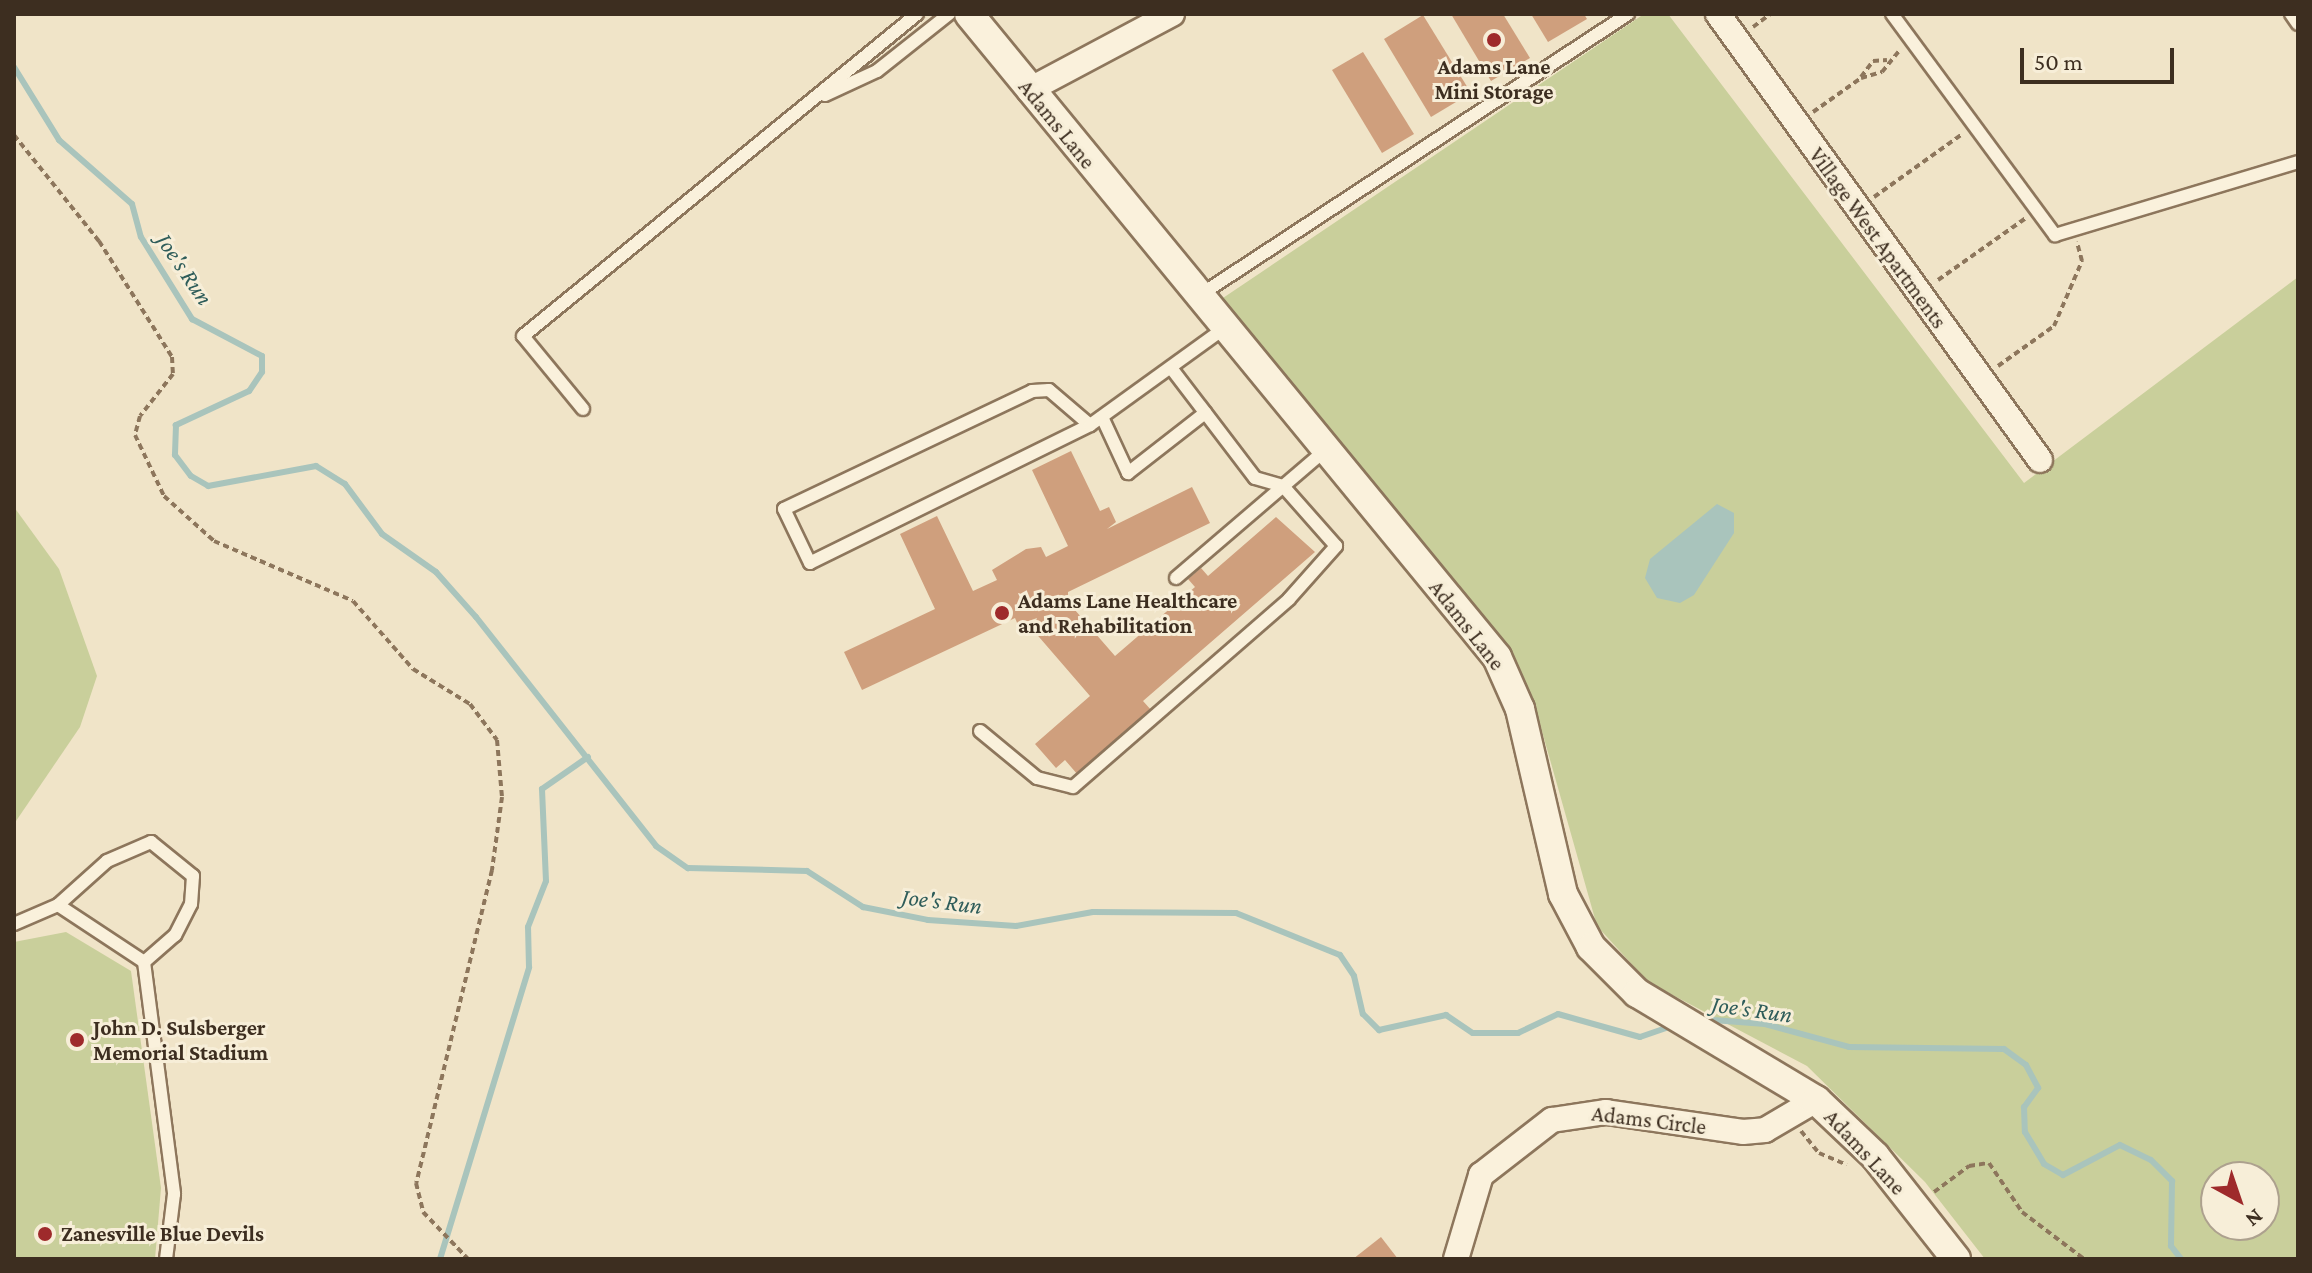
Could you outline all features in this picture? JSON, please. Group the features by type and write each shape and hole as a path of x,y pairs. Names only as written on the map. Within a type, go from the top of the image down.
{"street":[{"path":"1029,90 1172,14"},
{"name":"Village West Apartments","path":"1718,14 2040,460"},
{"name":"Adams Lane","path":"967,15 1223,329 1497,657 1520,709 1577,924 1611,972 1672,1015 1816,1100 1875,1156 1956,1259"},
{"name":"Adams Circle","path":"1458,1258 1481,1175 1552,1120 1606,1112 1743,1132 1765,1130 1816,1100"}],"lane":[{"path":"583,409 523,336 917,14"},
{"path":"1198,296 1628,14"},
{"path":"1892,14 2034,212 2055,235 2074,232 2298,162"},
{"path":"2291,14 2298,24"},
{"path":"811,101 877,71 967,15"},
{"path":"1090,425 1049,390 1032,391 784,509 810,563 1090,425 1172,369 1223,329"},
{"path":"980,731 1037,778 1073,787 1289,599 1336,546 1283,486 1255,478 1172,369"},
{"path":"1102,417 1128,473 1205,413"},
{"path":"1176,578 1324,451"},
{"path":"14,924 58,905 107,861 151,842 193,876 191,904 175,935 144,962"},
{"path":"58,905 144,962 174,1194 166,1259"}],"path":[{"path":"1752,27 1770,14"},
{"path":"1813,112 1861,78 1882,72 1887,60 1912,41"},
{"path":"1861,78 1873,61 1887,60"},
{"path":"1874,197 1973,127"},
{"path":"14,135 99,241 172,357 173,374 140,416 135,435 143,465 172,506 214,541 353,601 413,669 470,704 497,740 502,797 492,870 419,1160 418,1200 433,1224 461,1248 468,1259"},
{"path":"1935,282 2034,212"},
{"path":"1979,379 2054,326 2082,261 2074,232"},
{"path":"1787,1136 1800,1129 1819,1153 1854,1169"},
{"path":"1924,1200 1969,1166 1989,1163 2022,1212 2084,1259"}],"green space":[{"path":"1644,14 1668,14 2024,483 2298,277 2298,1259 1985,1259 1925,1182 1807,1066 1648,982 1597,926 1534,703 1509,650 1220,300"},
{"path":"14,507 59,569 97,676 80,727 14,824"},
{"name":"John D. Sulsberger Memorial Stadium","path":"66,932 131,971 161,1188 155,1259 14,1259 14,942"}],"water":[{"path":"1717,504 1734,513 1734,533 1694,595 1680,603 1657,598 1645,578 1650,559"}],"building":[{"path":"1451,14 1503,14 1530,58 1491,81"},
{"path":"1531,14 1584,14 1587,19 1548,42"},
{"path":"1423,15 1471,93 1431,117 1384,39"},
{"path":"1363,52 1414,134 1382,153 1332,70"},
{"name":"Adams Lane Healthcare and Rehabilitation","path":"1071,451 1100,511 1109,507 1116,522 1107,529 1192,487 1210,523 1068,592 1068,602 1115,656 1195,587 1188,579 1201,568 1208,576 1276,517 1315,552 1143,701 1152,711 1078,775 1065,760 1056,768 1035,744 1090,696 1033,630 1037,618 1018,625 1015,618 862,690 844,652 935,609 900,534 937,516 973,591 997,580 992,570 1026,549 1041,547 1046,557 1068,546 1032,470"},
{"path":"1381,1237 1398,1259 1353,1259"}],"waterway":[{"name":"Joe's Run","path":"14,67 59,140 132,204 141,237 192,319 262,356 262,372 249,391 176,425 175,455 191,476 208,486 316,466 345,484 382,534 436,572 476,617 656,846 688,868 807,871 863,907 928,920 1016,926 1093,912 1236,913 1340,955 1354,976 1363,1014 1379,1030 1446,1015 1473,1033 1518,1033 1558,1014 1640,1037 1674,1025"},
{"path":"440,1259 529,967 528,927 546,881 542,789 588,757"},
{"name":"Joe's Run","path":"1700,1019 1765,1024 1849,1047 2004,1049 2026,1065 2038,1088 2024,1107 2025,1132 2044,1164 2063,1175 2120,1145 2151,1160 2172,1181 2171,1246 2181,1259"}],"place":[{"name":"Adams Lane Mini Storage","path":"1494,40"},
{"name":"Adams Lane Healthcare and Rehabilitation","path":"1002,613"},
{"name":"John D. Sulsberger Memorial Stadium","path":"77,1040"},
{"name":"Zanesville Blue Devils","path":"45,1234"}]}
